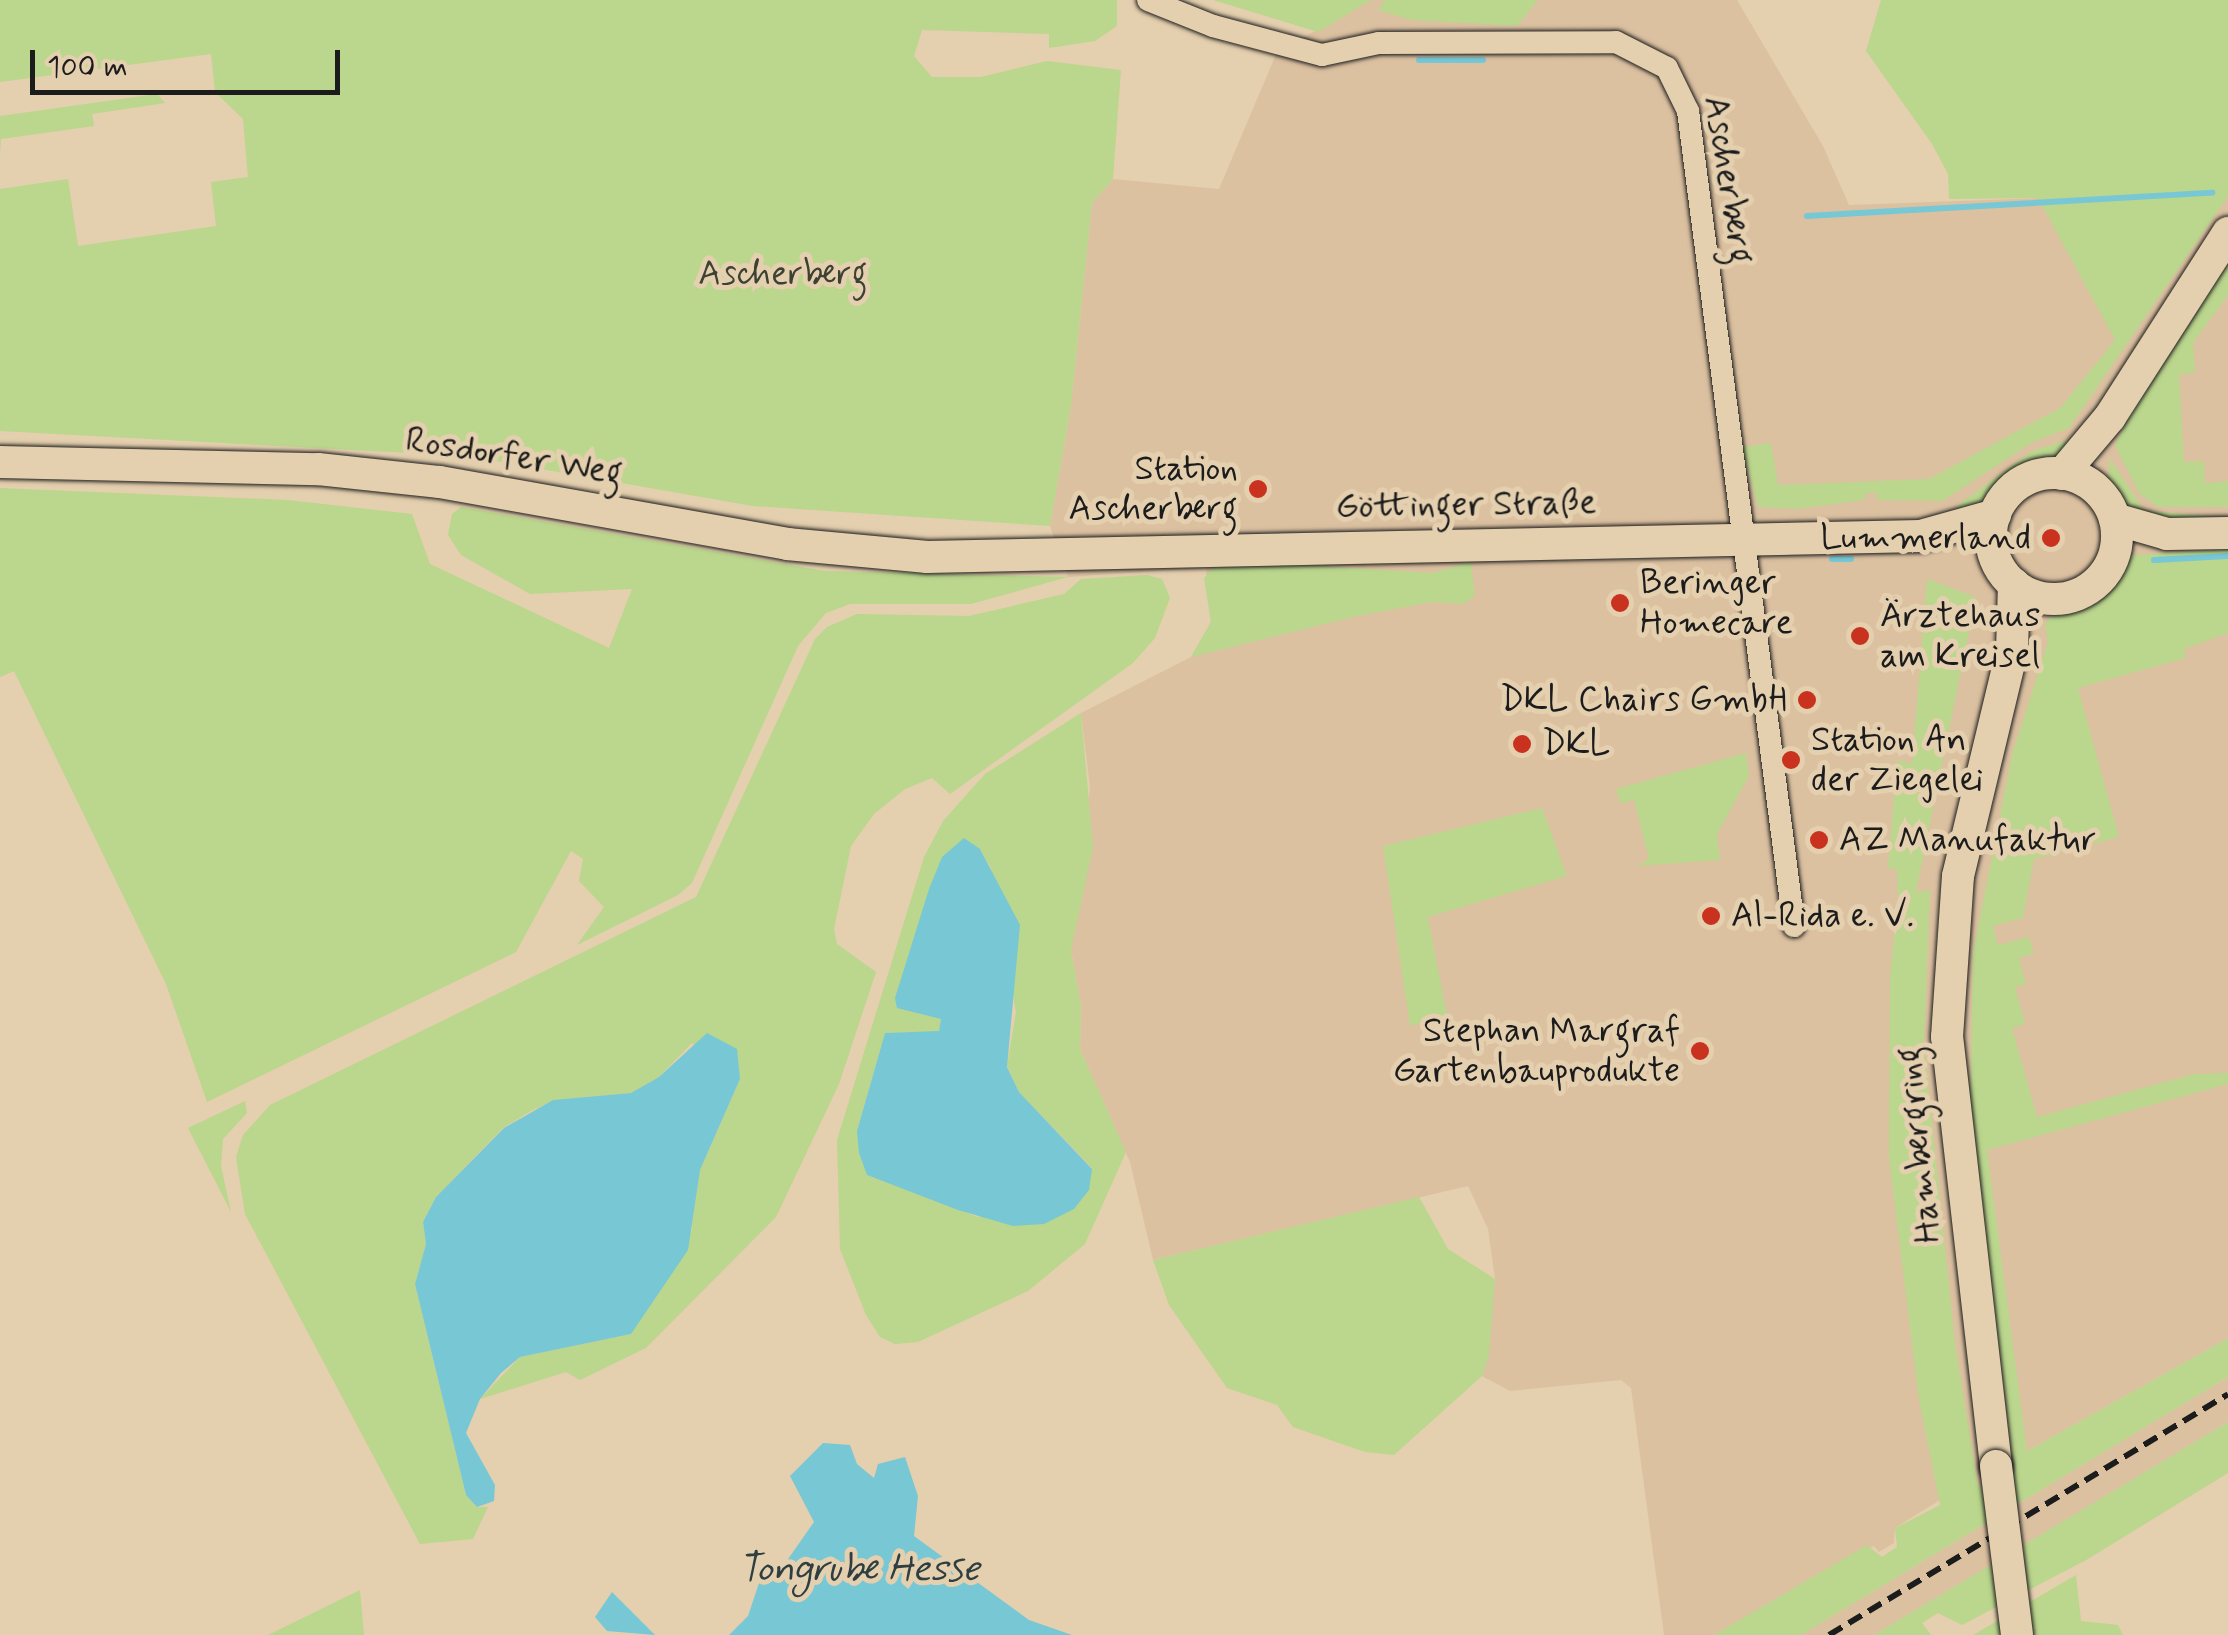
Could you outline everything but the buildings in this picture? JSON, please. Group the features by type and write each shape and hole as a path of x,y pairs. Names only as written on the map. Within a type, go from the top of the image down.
{"main road":[{"path":"2062,474 2110,417 2228,233"},
{"path":"2095,488 2110,417"},
{"name":"Rosdorfer Weg","path":"0,462 318,469 440,482 787,544 1014,557"},
{"path":"2114,555 2114,519 2095,488 2062,474 2026,479 1995,515 1994,553 2014,584 2049,598 2084,592 2114,555 2167,534"},
{"name":"Göttinger Straße","path":"1014,557 1920,536 1995,515"},
{"path":"2114,519 2167,534 2228,533"},
{"name":"Göttinger Straße","path":"1920,536 1994,553"},
{"name":"Hambergring","path":"2014,584 2012,651 1958,876 1947,1037 2017,1635"},
{"name":"Hambergring","path":"2012,651 2049,598"}],"street":[{"name":"Ascherberg","path":"1148,0 1212,26 1322,54 1380,43 1616,42 1667,68 1688,111 1794,926"}],"shaded area":[{"path":"1371,0 1737,0 1823,146 1849,205 2228,191 2228,1338 2027,1451 2014,1469 1978,1486 1977,1477 1895,1528 1894,1543 1879,1552 1874,1546 1714,1635 1664,1635 1631,1388 1621,1380 1510,1391 1482,1376 1495,1279 1488,1229 1468,1186 1153,1260 1130,1162 1080,1049 1081,1007 1071,950 1090,787 1081,713 1191,657 1211,622 1206,568 1068,577 1050,526 1071,406 1092,203 1113,179 1219,189 1277,52"},
{"path":"2228,1377 2228,1422 2040,1536 1874,1635 1801,1635"}],"green space":[{"name":"Ascherberg","path":"0,0 1117,0 1117,26 1095,41 1049,48 1049,34 922,30 914,56 932,77 981,77 1047,61 1121,70 1113,179 1092,203 1071,406 1050,526 753,506 466,456 0,431 0,189 68,179 78,246 216,226 211,182 248,177 243,119 215,92 211,54 0,82"},
{"path":"1213,0 1371,0 1318,32"},
{"path":"1385,0 1538,0 1517,26 1411,20 1378,10"},
{"path":"1881,0 2228,0 2228,196 2069,428 2033,442 1942,501 1877,500 1877,493 1866,493 1864,500 1797,509 1758,507 1742,447 1771,443 1778,485 1929,479 2060,408 2115,340 2038,198 1949,199 1948,174 1932,144 1866,51"},
{"path":"157,94 165,103 92,114 94,126 1,139 0,155 0,116"},
{"path":"2228,250 2228,295 2193,343 2195,372 2179,375 2184,462 2204,461 2205,483 2228,481 2228,507 2158,507 2139,493 2115,445 2151,368"},
{"path":"2071,439 2051,464 2014,476 1983,508 1957,518 1958,505 2032,451"},
{"path":"2110,459 2144,510 2228,518 2154,519 2122,509 2108,484"},
{"path":"0,488 288,500 412,514 430,564 609,648 632,589 530,594 461,555 448,535 452,514 461,507 825,571 1068,577 971,604 850,604 826,613 798,646 692,883 678,895 577,945 604,907 579,881 583,859 571,851 516,952 207,1102 166,984 14,671 0,677"},
{"path":"2228,549 2228,633 2184,649 2186,658 2078,688 2119,837 2034,859 2023,918 1993,926 1998,945 2029,937 2034,953 2019,958 2026,984 2015,987 2025,1024 2012,1028 2037,1117 2194,1074 2228,1073 2228,1084 1987,1150 2027,1451 2228,1338 2228,1377 1801,1635 1714,1635 1867,1545 1882,1557 1897,1547 1895,1528 1940,1505 1919,1400 1889,1158 1890,976 1898,897 1897,869 1888,868 1897,760 1912,764 1927,579 1976,597 1916,892 1930,890 1924,1045 1955,1344 1978,1486 2014,1469 1970,1114 1973,953 2012,755 2048,642 2045,624 2059,608 2096,594 2133,555"},
{"path":"1220,560 1432,573 1471,562 1475,596 1463,604 1432,602 1353,617 1191,657 1211,622 1204,578"},
{"path":"1147,575 1162,579 1170,598 1155,638 1133,663 950,794 932,778 905,789 874,814 851,846 834,929 837,944 876,972 839,1084 776,1217 646,1348 580,1380 566,1372 480,1399 520,1357 631,1334 692,1230 690,1207 700,1170 740,1079 692,1043 659,1077 631,1093 554,1100 531,1111 503,1128 436,1197 423,1222 426,1244 415,1284 466,1495 477,1507 488,1507 473,1539 420,1544 245,1214 236,1157 243,1135 270,1105 696,897 815,639 827,627 857,614 969,616 1064,594 1081,579"},
{"path":"1081,713 1093,847 1071,950 1081,1007 1080,1049 1126,1152 1085,1244 1028,1291 918,1342 895,1344 880,1337 866,1315 840,1249 837,1140 924,857 943,821 985,774","holes":["980,849 991,869 1016,1012 1007,1066 1019,1092 1092,1168 978,1217 867,1175 857,1131 885,1033 939,1032 941,1019 922,1012"]},
{"path":"1746,753 1749,776 1717,834 1720,860 1637,866 1649,859 1634,800 1620,803 1616,789"},
{"path":"1542,808 1567,876 1428,917 1447,1016 1410,1026 1383,846"},
{"path":"245,1101 247,1113 223,1139 221,1166 231,1212 188,1128"},
{"path":"1419,1197 1448,1249 1495,1279 1489,1355 1482,1376 1394,1455 1365,1452 1293,1427 1277,1405 1227,1388 1169,1305 1153,1260"},
{"path":"2228,1422 2228,1473 2088,1559 1962,1625 1938,1613 1922,1623 1931,1635 1874,1635"},
{"path":"2076,1575 2081,1621 2118,1625 2123,1635 2033,1635 2031,1618 1996,1635 1973,1635"},
{"path":"360,1590 364,1635 268,1635"}],"water":[{"path":"964,838 980,849 1020,925 1007,1067 1019,1092 1092,1169 1089,1190 1074,1209 1044,1224 1013,1226 958,1210 867,1175 859,1153 857,1131 885,1033 939,1031 941,1019 897,1008 895,998 942,857"},
{"path":"707,1033 737,1049 740,1079 700,1170 688,1250 631,1334 520,1357 501,1373 480,1399 466,1433 495,1485 494,1501 477,1507 466,1495 415,1284 426,1244 423,1222 436,1197 504,1128 553,1100 631,1093 659,1077"},
{"name":"Tongrube Hesse","path":"823,1443 850,1445 857,1464 874,1478 878,1464 905,1457 918,1496 914,1536 1029,1620 1072,1635 729,1635 748,1616 763,1571 786,1562 814,1522 790,1476"},
{"name":"Tongrube Hesse","path":"612,1592 655,1635 607,1631 595,1617"}],"waterway":[{"path":"1419,60 1483,60"},
{"path":"1807,216 2212,193"},
{"path":"2154,560 2228,556"},
{"path":"1832,559 1851,559"}],"railway":[{"path":"1829,1635 2228,1394"}],"place":[{"name":"Station Ascherberg","path":"1258,489"},
{"name":"Lummerland","path":"2051,538"},
{"name":"Beringer Homecare","path":"1620,603"},
{"name":"Ärztehaus am Kreisel","path":"1860,636"},
{"name":"DKL Chairs GmbH","path":"1807,700"},
{"name":"DKL","path":"1522,744"},
{"name":"Station An der Ziegelei","path":"1791,760"},
{"name":"AZ Manufaktur","path":"1819,840"},
{"name":"Al-Rida e. V.","path":"1711,916"},
{"name":"Stephan Margraf Gartenbauprodukte","path":"1700,1051"}]}
